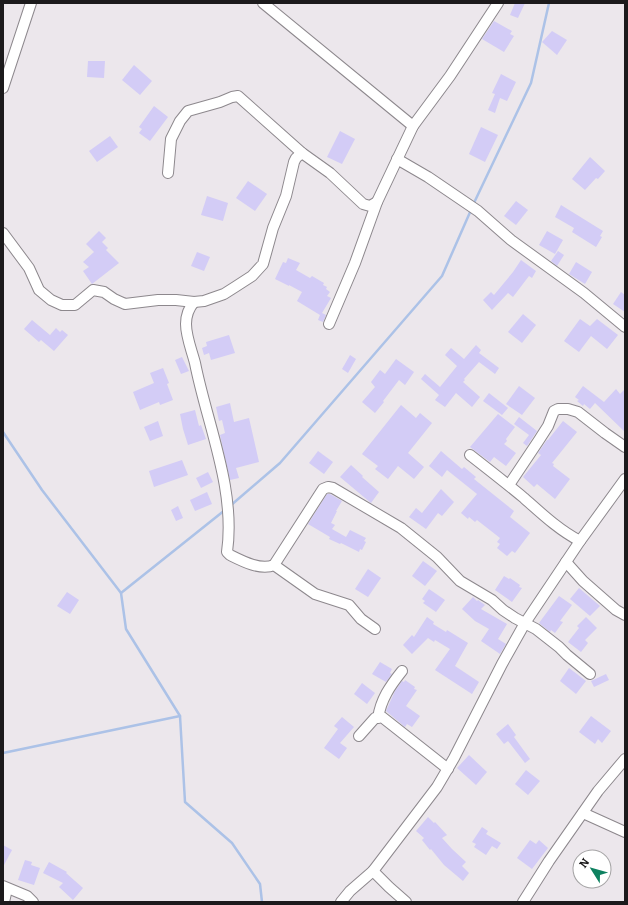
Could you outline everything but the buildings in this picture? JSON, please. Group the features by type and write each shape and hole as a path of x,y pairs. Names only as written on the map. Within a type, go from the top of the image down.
{"street":[{"path":"3,88 31,3"},
{"path":"329,324 355,263 377,202 414,126 450,76 498,3"},
{"path":"266,4 414,126"},
{"path":"168,173 171,138 180,121 188,111 220,102 232,96 238,96 302,153 330,173 363,204 370,206 377,202"},
{"path":"3,233 29,268 39,290 51,300 62,305 75,305 93,290 104,292 125,304 158,300 194,302 204,301 224,294 252,276 263,264 273,228 286,196 294,162 302,153"},
{"path":"397,159 428,177 478,211 511,240 584,293 625,327"},
{"path":"194,302 189,308 186,325 199,382 214,434 222,472 228,508 228,552 230,555 242,561 260,566 269,567 274,565 323,489 328,487 333,488 401,528 437,557 464,583 492,600 559,647 590,674"},
{"path":"509,485 548,426 554,411 558,409 568,409 578,412 605,434 625,447"},
{"path":"470,455 509,485 566,534 580,541"},
{"path":"341,902 350,891 373,871 422,807 448,769 502,664 525,623 580,541 625,479"},
{"path":"566,562 583,581 616,610 625,614"},
{"path":"274,565 315,594 349,605 361,618 375,629"},
{"path":"378,718 380,705 389,687 402,671"},
{"path":"359,736 374,718 382,717 448,769"},
{"path":"523,902 549,861 598,791 625,759"},
{"path":"583,813 625,832"},
{"path":"373,871 389,888 406,902"},
{"path":"4,902 5,888 27,896 33,902"}],"waterway":[{"path":"473,205 531,83 549,3"},
{"path":"230,506 280,463 442,276 471,210"},
{"path":"3,432 42,490 121,593 126,629 180,716 185,802 232,843 260,884 262,902"},
{"path":"121,593 225,510"},
{"path":"3,753 180,716"}]}
